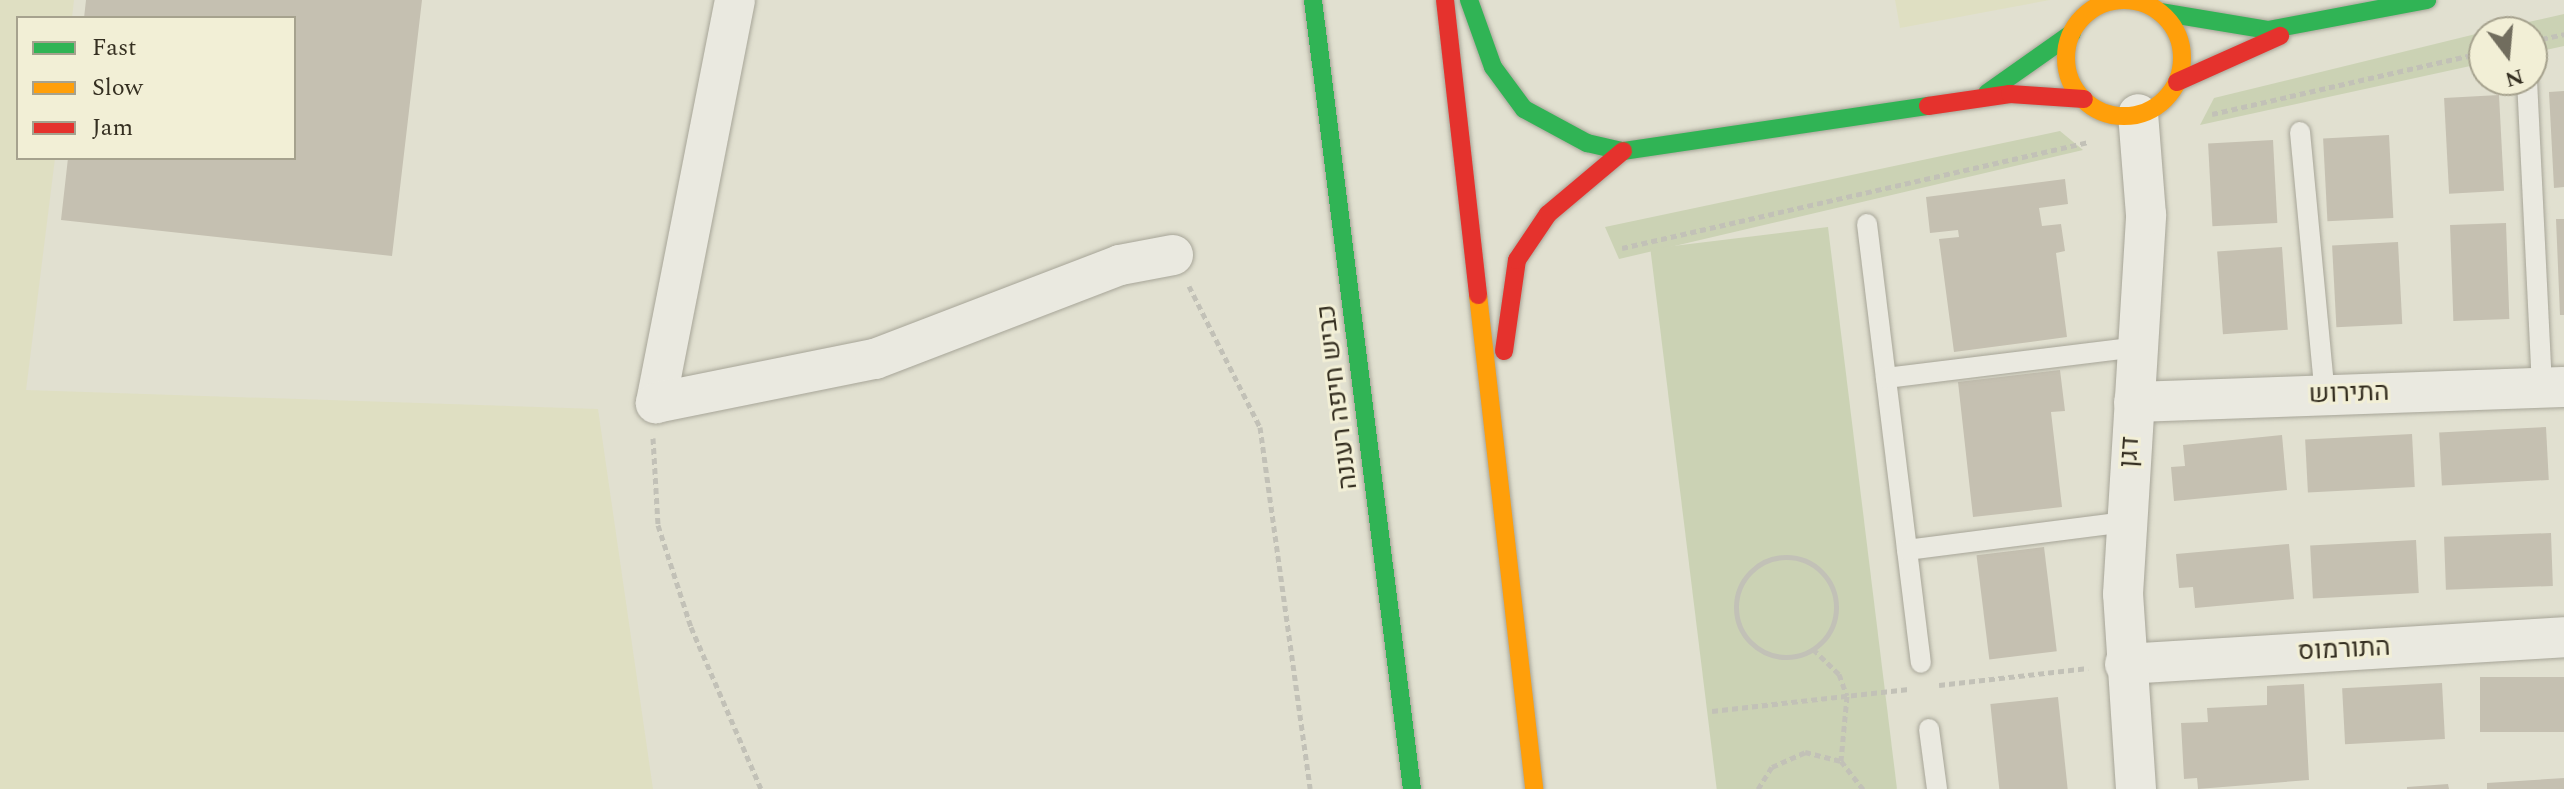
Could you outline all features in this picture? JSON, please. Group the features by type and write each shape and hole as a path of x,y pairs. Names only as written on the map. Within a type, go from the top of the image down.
{"main road":[{"name":"כביש חיפה רעננה","path":"1313,0 1412,789"},
{"path":"1445,0 1534,789"},
{"path":"1469,0 1493,67 1524,109 1587,143 1623,151 1974,99 2048,92 2084,99 2109,114 2138,122 2177,82 2305,27 2427,0"},
{"path":"1974,99 2018,77 2072,33 2091,11 2118,0 2226,27 2305,27"},
{"path":"2160,12 2182,49 2177,82"},
{"path":"2072,33 2066,61 2084,99"},
{"path":"1495,441 1517,260 1548,214 1623,151"}],"street":[{"path":"735,0 656,403 875,359 1120,265 1173,255"},
{"name":"דגן","path":"2136,789 2125,664 2125,522 2146,215 2138,122"},
{"name":"התירוש","path":"2134,402 2553,388"},
{"name":"התורמוס","path":"2125,664 2564,637"}],"lane":[{"path":"2528,96 2553,388"},
{"path":"2300,132 2325,395"},
{"path":"1867,224 1921,663"},
{"path":"1886,378 2137,347"},
{"path":"1907,550 2125,522"},
{"path":"1929,729 1937,789"}],"path":[{"path":"2199,117 2468,56"},
{"path":"1622,248 2138,122"},
{"path":"1173,255 1260,427 1310,789"},
{"path":"656,403 651,460 658,525 691,627 761,789"},
{"path":"1798,557 1826,575 1837,607 1813,649 1781,657 1746,638 1736,598 1751,569 1798,557"},
{"path":"1813,649 1839,674 1847,696 1841,761"},
{"path":"1758,789 1787,757 1805,752 1841,761 1863,789"}],"green space":[{"path":"0,0 74,0 72,16 16,16 16,160 55,160 26,390 598,409 653,789 0,789"},
{"path":"1895,0 2050,0 1900,28"},
{"path":"2564,14 2564,46 2548,50 2548,18"},
{"path":"2468,36 2468,66 2200,125 2214,98"},
{"path":"2060,131 2083,150 1619,259 1605,227"},
{"path":"1828,227 1897,789 1717,789 1650,249"}],"building":[{"path":"86,0 422,0 392,256 61,220 68,160 296,160 296,16 84,16"},
{"path":"2564,91 2564,187 2554,188 2549,92"},
{"path":"2499,96 2504,191 2449,194 2444,98"},
{"path":"2389,135 2393,218 2327,221 2323,138"},
{"path":"2273,140 2277,223 2212,226 2208,143"},
{"path":"2065,179 2068,204 2039,208 2042,226 2061,224 2065,251 2056,253 2067,337 1954,352 1939,239 1959,237 1958,230 1930,233 1926,197"},
{"path":"2556,219 2564,219 2564,315 2560,315"},
{"path":"2506,223 2509,319 2453,321 2450,225"},
{"path":"2398,242 2402,324 2336,327 2332,245"},
{"path":"2282,247 2288,330 2223,334 2217,252"},
{"path":"2060,370 2065,411 2051,412 2062,507 1973,517 1958,382"},
{"path":"2546,427 2549,480 2442,486 2439,433"},
{"path":"2412,434 2415,487 2308,493 2305,440"},
{"path":"2282,435 2287,490 2174,501 2171,467 2185,466 2183,445"},
{"path":"2551,533 2553,586 2446,590 2444,537"},
{"path":"2416,540 2419,593 2313,598 2310,546"},
{"path":"2289,544 2294,599 2195,608 2193,587 2179,588 2176,554"},
{"path":"2044,547 2057,651 1989,660 1977,555"},
{"path":"2480,677 2564,677 2564,732 2480,732"},
{"path":"2442,683 2445,739 2345,744 2342,688"},
{"path":"2304,684 2309,780 2198,789 2197,778 2184,779 2181,723 2208,722 2207,708 2267,705 2267,686"},
{"path":"2058,697 2068,789 1999,789 1990,704"},
{"path":"2564,778 2564,789 2487,789 2487,783"},
{"path":"2448,784 2449,789 2407,789 2407,787"}],"traffic: fast":[{"path":"1313,0 1412,789"},
{"path":"1469,0 1493,67 1524,109 1587,143 1623,151 1928,106"},
{"path":"2160,12 2268,30 2427,0"},
{"path":"1987,93 2072,33"}],"traffic: slow":[{"path":"2124,0 2146,5 2165,17 2177,36 2182,58 2177,80 2165,99 2146,111 2124,116 2102,111 2083,99 2071,80 2066,58 2071,36 2083,17 2102,5 2124,0"},
{"path":"1478,295 1534,789"}],"traffic: jam":[{"path":"1445,0 1478,295"},
{"path":"2177,82 2280,36"},
{"path":"1928,106 2010,94 2084,99"},
{"path":"1504,351 1517,260 1548,214 1623,151"}]}
